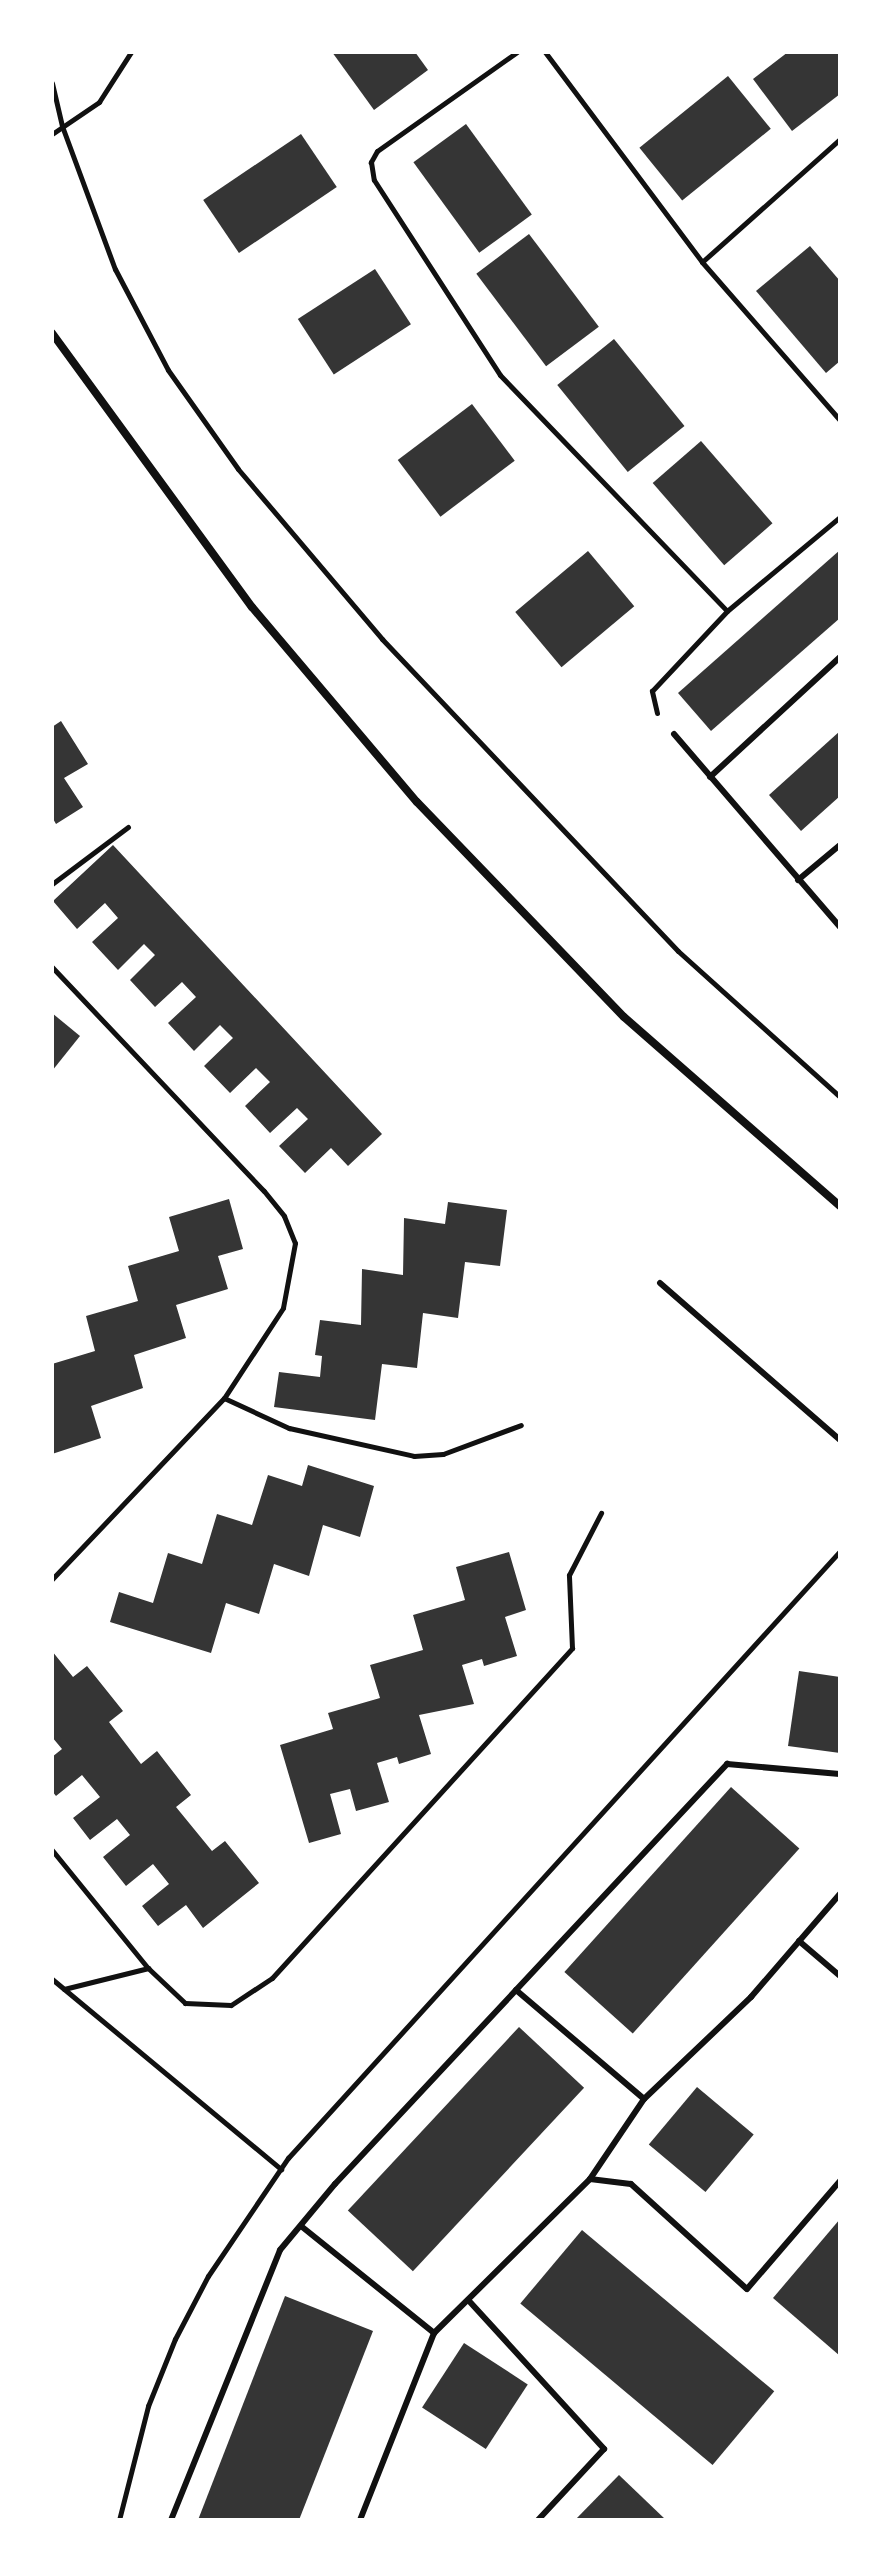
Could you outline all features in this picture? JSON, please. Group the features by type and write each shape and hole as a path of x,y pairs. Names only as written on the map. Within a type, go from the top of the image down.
{"street":[{"path":"52,333 252,607 417,802 624,1017 840,1206"}],"lane":[{"path":"710,777 840,657"},
{"path":"674,734 840,927"},
{"path":"798,880 840,845"},
{"path":"660,1283 840,1440"},
{"path":"171,2520 280,2250 301,2226 727,1764 840,1774"},
{"path":"360,2520 434,2333 470,2302 590,2179 644,2099 751,1997 840,1894"},
{"path":"799,1941 840,1976"},
{"path":"516,1990 644,2099"},
{"path":"590,2179 631,2184 747,2289 840,2181"},
{"path":"301,2226 434,2333"},
{"path":"470,2302 604,2449 538,2520"}],"path":[{"path":"52,134 99,102 131,52"},
{"path":"517,52 377,151 371,162 374,180 500,375 727,611"},
{"path":"545,52 702,262 840,420"},
{"path":"52,83 62,126 115,269 168,370 238,469 382,639 667,939 840,1097"},
{"path":"702,262 840,139"},
{"path":"674,734 658,719 652,691 727,611 840,517"},
{"path":"52,884 128,827"},
{"path":"52,967 284,1216 295,1243 283,1308 224,1398 52,1579"},
{"path":"224,1398 289,1428 414,1456 443,1454 521,1425"},
{"path":"52,1850 148,1968 185,2003 201,2007 231,2005 272,1978 572,1648 569,1575 601,1513"},
{"path":"119,2520 148,2406 175,2339 208,2276 281,2169 840,1551"},
{"path":"64,1989 148,1968"},
{"path":"52,1979 281,2169"}],"building":[{"path":"332,52 415,52 428,70 374,110"},
{"path":"788,52 840,52 840,94 792,131 753,79"},
{"path":"728,76 771,129 682,201 639,148"},
{"path":"466,124 532,215 479,253 413,162"},
{"path":"301,134 337,187 239,253 203,200"},
{"path":"529,234 599,327 546,366 476,274"},
{"path":"810,246 840,281 840,361 826,373 756,291"},
{"path":"375,269 411,324 334,374 298,319"},
{"path":"614,339 684,426 628,472 557,385"},
{"path":"472,404 515,461 440,517 398,460"},
{"path":"701,441 773,523 724,565 653,483"},
{"path":"840,550 840,618 711,731 678,693"},
{"path":"588,551 634,606 562,667 515,612"},
{"path":"61,721 88,764 64,778 83,807 56,824 52,817 52,727"},
{"path":"840,731 840,796 801,831 769,795"},
{"path":"113,845 382,1134 348,1166 331,1148 305,1173 279,1146 308,1119 297,1108 270,1133 245,1106 270,1082 256,1068 230,1093 204,1066 233,1038 220,1025 194,1051 168,1023 196,997 182,982 155,1007 130,980 155,955 144,944 118,970 92,942 118,918 105,903 77,929 53,901"},
{"path":"52,1013 80,1036 52,1071"},
{"path":"229,1199 243,1249 218,1256 228,1289 176,1305 186,1338 134,1355 143,1388 91,1406 101,1438 52,1454 52,1364 95,1351 86,1316 138,1301 128,1266 179,1251 169,1217"},
{"path":"448,1202 507,1210 500,1266 465,1262 458,1318 423,1313 417,1368 382,1364 375,1420 274,1407 279,1372 320,1377 322,1356 315,1355 320,1320 361,1325 362,1269 403,1275 404,1218 445,1224"},
{"path":"308,1465 374,1486 360,1537 323,1525 309,1576 274,1564 259,1614 226,1603 211,1653 110,1622 119,1592 153,1603 168,1553 202,1564 217,1514 252,1525 268,1475 302,1486"},
{"path":"509,1552 526,1610 505,1617 517,1656 484,1666 482,1659 462,1665 474,1704 419,1715 431,1754 399,1764 397,1757 377,1763 389,1802 356,1811 350,1789 330,1794 341,1834 309,1843 280,1745 333,1729 328,1713 380,1698 370,1665 423,1650 413,1615 465,1600 456,1567"},
{"path":"52,1651 73,1677 87,1666 123,1711 109,1722 141,1764 157,1751 191,1795 176,1807 212,1851 225,1841 259,1883 203,1928 186,1905 158,1926 142,1906 169,1884 153,1864 126,1886 103,1857 130,1835 117,1819 90,1840 73,1818 100,1797 82,1775 56,1796 52,1791 52,1757 62,1749 52,1737"},
{"path":"799,1671 840,1677 840,1753 788,1746"},
{"path":"731,1787 799,1849 633,2034 564,1972"},
{"path":"519,2027 584,2088 413,2271 348,2211"},
{"path":"697,2087 754,2135 705,2192 649,2144"},
{"path":"840,2219 840,2356 773,2298"},
{"path":"582,2230 774,2391 713,2465 520,2304"},
{"path":"285,2296 373,2331 299,2520 198,2520"},
{"path":"464,2343 528,2384 486,2449 422,2408"},
{"path":"619,2475 666,2520 575,2520"}]}
